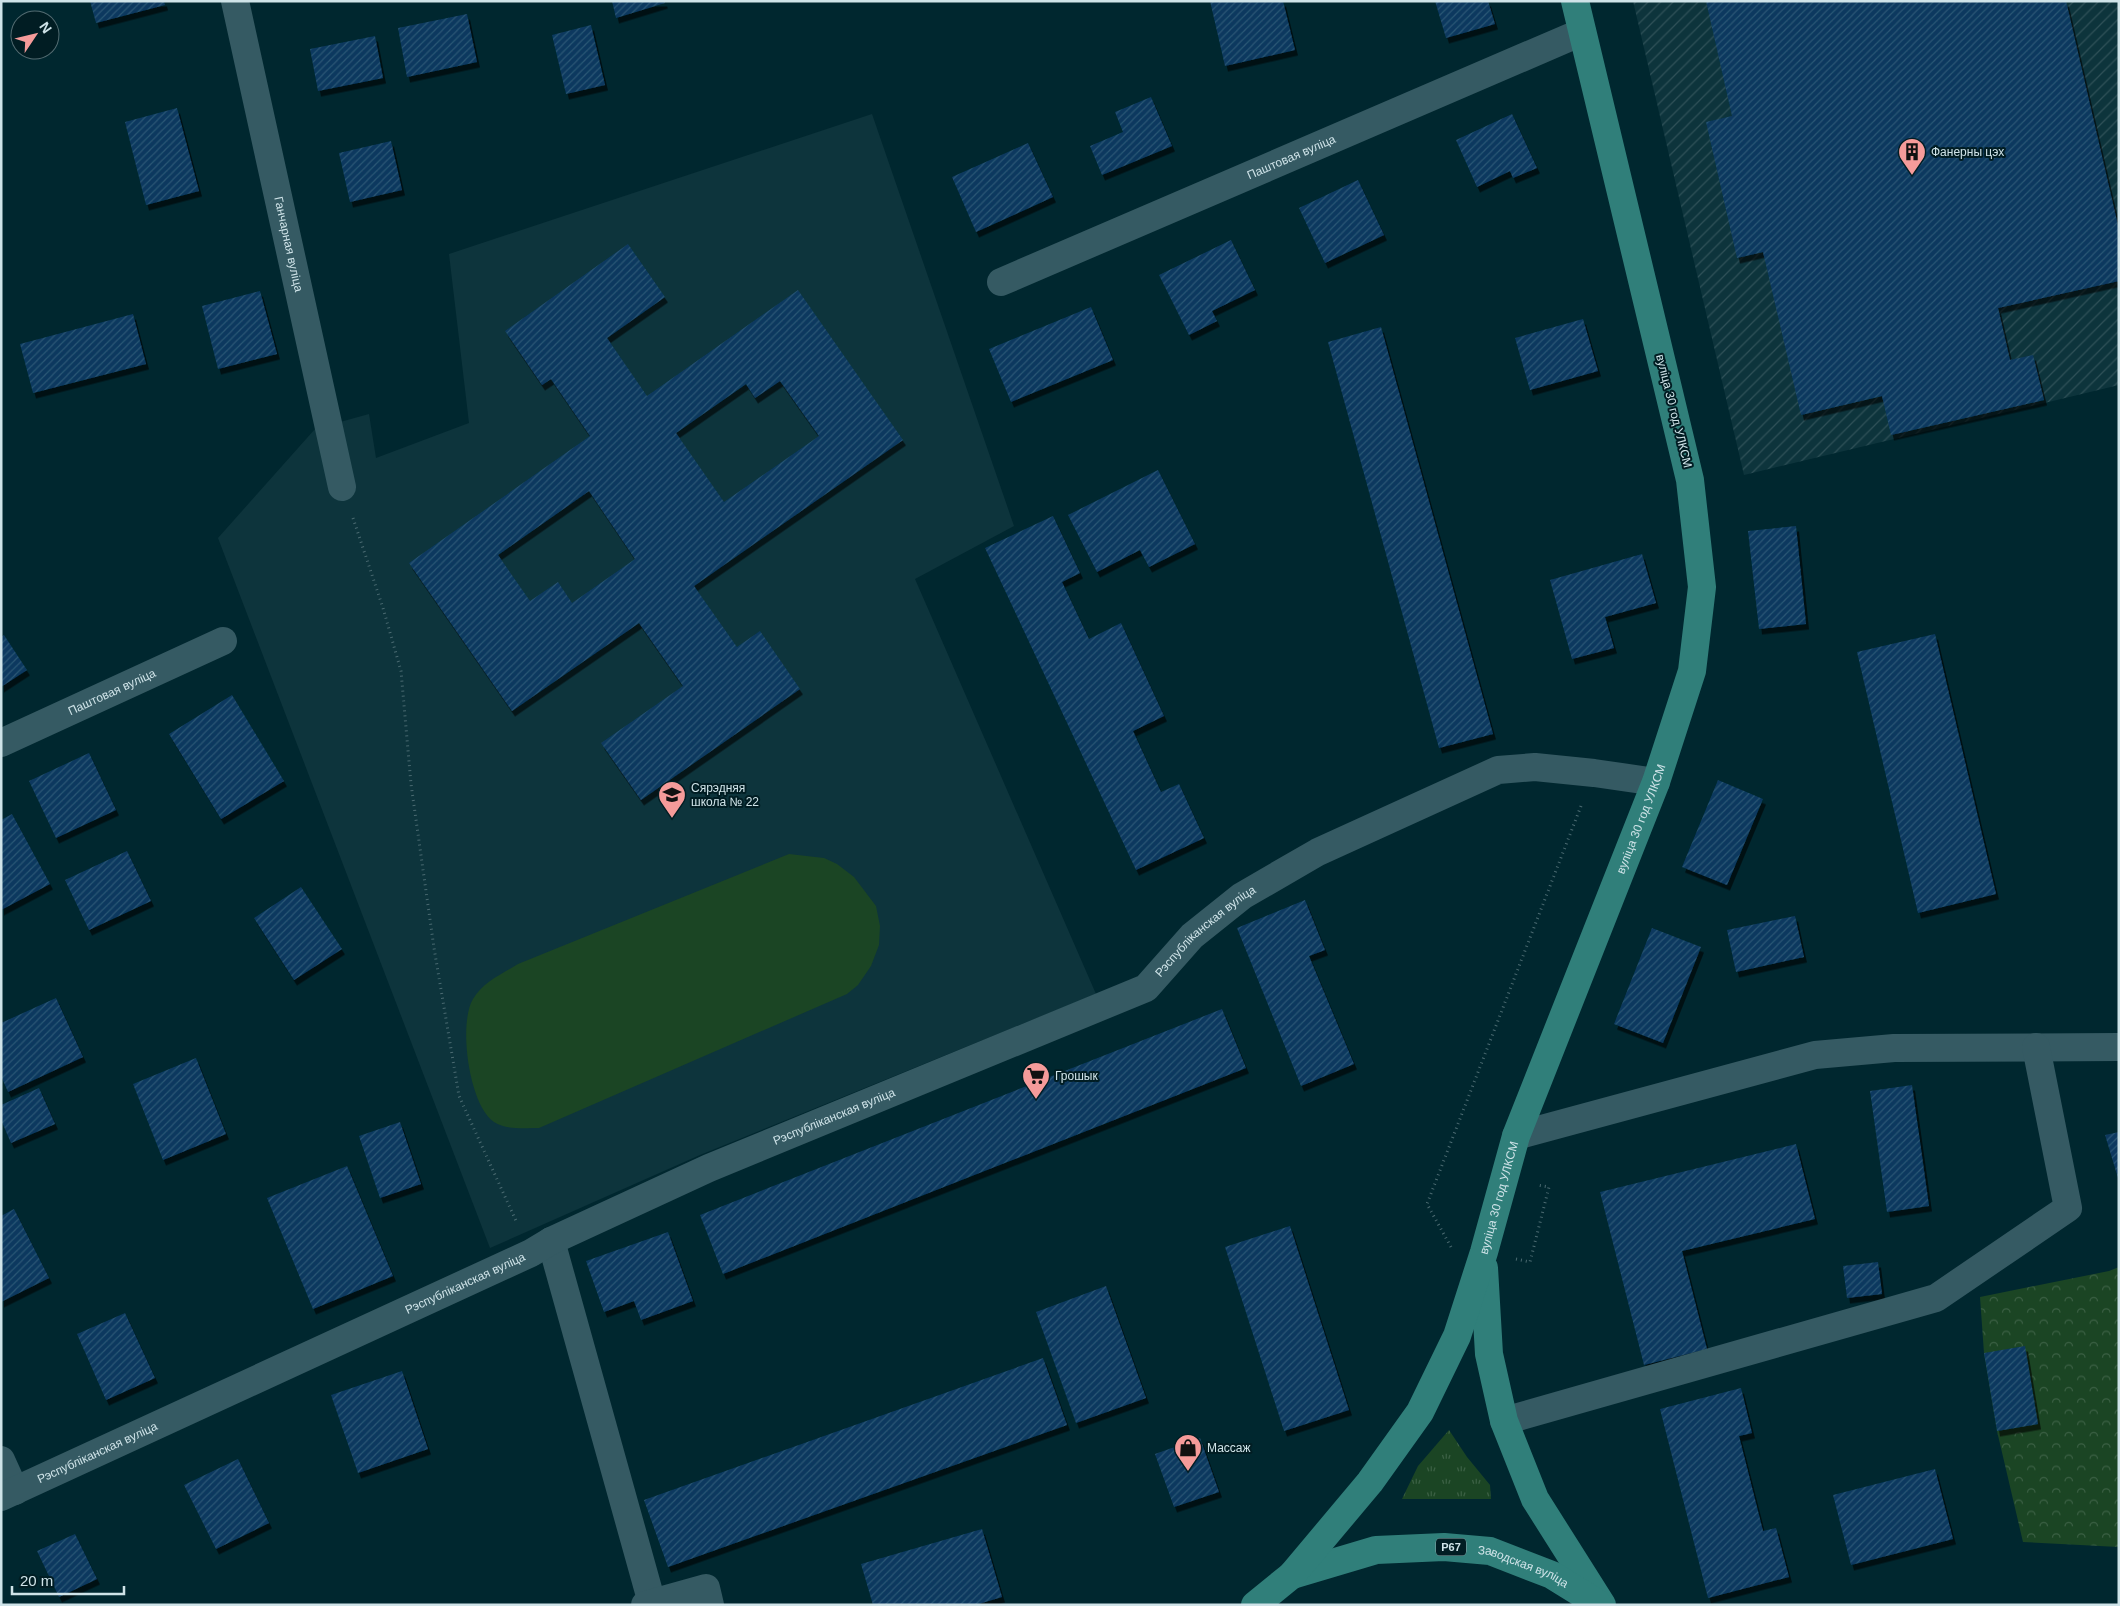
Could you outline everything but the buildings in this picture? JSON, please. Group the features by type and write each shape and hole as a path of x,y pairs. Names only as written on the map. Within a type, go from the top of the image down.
{"main road":[{"name":"вуліца 30 год УЛКСМ","path":"1292,1574 1370,1482 1420,1412 1457,1336 1484,1252 1516,1136 1656,782 1692,671 1702,588 1690,480 1575,1"},
{"path":"1484,1252 1489,1354 1504,1421 1535,1499 1601,1605"},
{"name":"Заводская вуліца","path":"1292,1574 1376,1550 1444,1547 1471,1549 1490,1551 1552,1575 1601,1605"},
{"name":"Р67","path":"1255,1605 1292,1574"}],"street":[{"name":"Ганчарная вуліца","path":"236,1 342,487"},
{"name":"Паштовая вуліца","path":"1001,282 1582,32"},
{"name":"Паштовая вуліца","path":"1,743 223,641"},
{"name":"Рэспубліканская вуліца","path":"8,1494 709,1168 1146,988 1192,936 1242,896 1318,852 1498,770 1535,766 1594,772 1656,782"},
{"path":"1504,1421 1936,1298 2068,1208 2036,1047"},
{"path":"1516,1136 1815,1055 1894,1048 2119,1047"},
{"path":"541,1247 648,1604 706,1588 710,1605"},
{"path":"1,1460 8,1494"}],"path":[{"path":"342,487 383,608 400,671 411,784 434,948 459,1096 541,1247"}],"shaded area":[{"name":"Фанерны цэх","path":"1633,1 2119,1 2119,385 1744,475"},
{"name":"Сярэдняя школа № 22","path":"872,114 1014,526 915,579 1096,994 700,1155 490,1248 218,538 315,429 369,414 376,458 469,423 449,254"}],"green space":[{"path":"789,854 824,858 837,864 854,877 876,906 880,926 879,945 871,966 858,985 847,994 539,1128 516,1128 499,1125 485,1113 472,1082 468,1064 466,1026 473,999 487,983 518,964"},
{"path":"2119,1267 2119,1547 2023,1542 1997,1431 1984,1353 1980,1297 2109,1271"},
{"path":"1449,1430 1467,1457 1490,1485 1491,1499 1402,1499 1418,1466"}],"place":[{"name":"Фанерны цэх","path":"1912,176"},
{"name":"Сярэдняя школа № 22","path":"672,819"},
{"name":"Грошык","path":"1036,1100"},
{"name":"Массаж","path":"1188,1472"}]}
